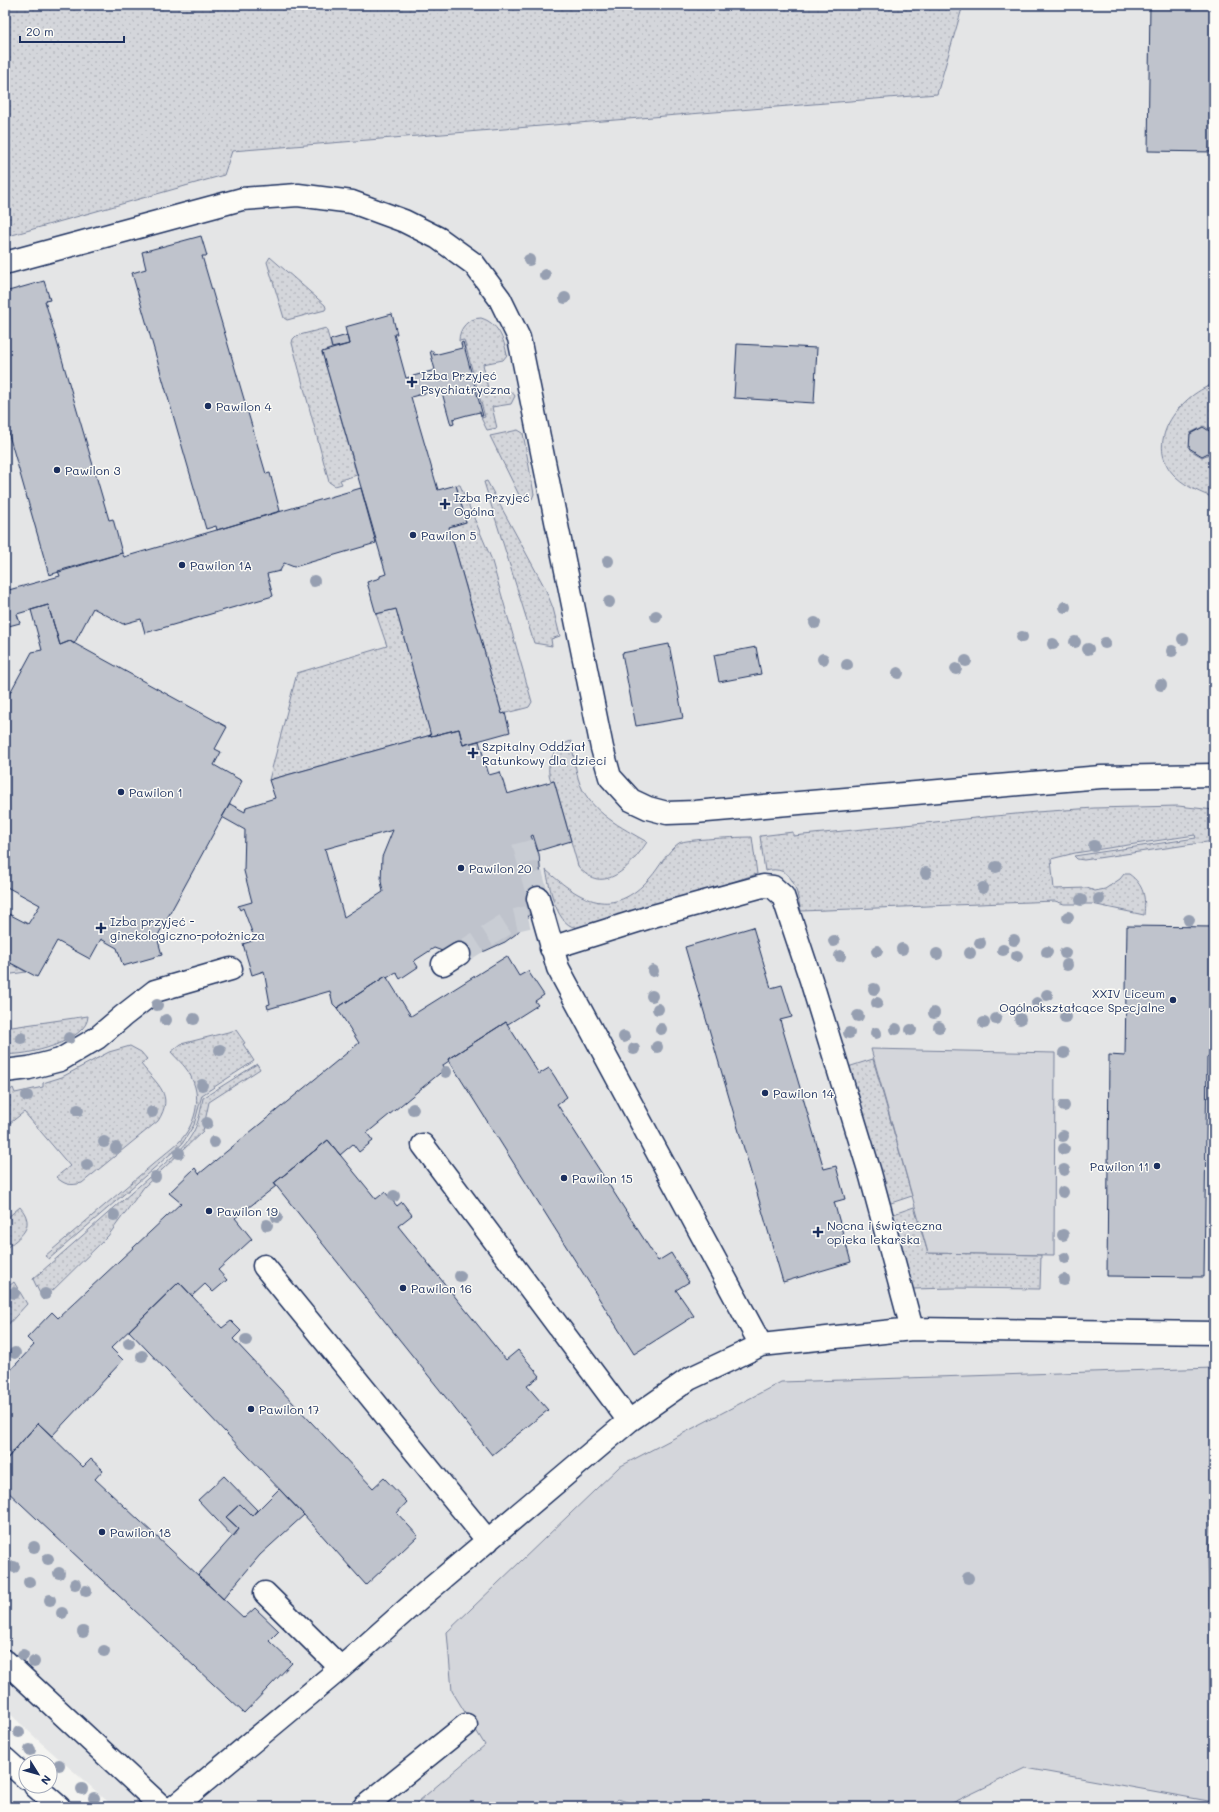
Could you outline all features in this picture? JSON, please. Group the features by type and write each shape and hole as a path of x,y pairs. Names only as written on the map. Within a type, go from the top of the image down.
{"street":[{"path":"5,263 242,199 298,195 352,202 404,221 438,238 474,264 500,299 519,338 602,748 610,777 630,800 648,808 668,813 695,812 1101,777 1214,775"},
{"path":"551,948 653,916 763,886 773,888 783,896 870,1173 912,1329"},
{"path":"536,909 558,968 761,1345"},
{"path":"5,1071 29,1068 60,1060 97,1038 122,1016 155,991 231,969"},
{"path":"423,1145 629,1421"},
{"path":"264,1266 488,1541"},
{"path":"174,1807 341,1668 422,1596 629,1421 689,1379 761,1345 912,1329 1214,1333"},
{"path":"264,1593 341,1668"},
{"path":"5,1661 162,1807"},
{"path":"364,1807 466,1725"},
{"path":"5,1759 18,1771"},
{"path":"44,1794 59,1807"}],"shaded area":[{"path":"5,5 1214,5 1214,1807 642,1807 618,1799 608,1807 114,1807 58,1758 58,1754 54,1754 5,1709"},
{"path":"5,5 963,5 937,94 232,151 224,175 5,237"},
{"path":"270,257 325,305 325,310 287,320 284,318 267,262"},
{"path":"476,318 487,320 499,332 507,355 503,360 483,364 489,394 507,391 513,393 515,396 511,404 492,407 497,428 487,430 481,418 485,417 464,340 459,341 459,336 465,325"},
{"path":"326,328 332,348 322,352 357,475 340,480 342,484 335,486 329,482 292,343 296,336"},
{"path":"1214,384 1214,433 1204,426 1190,433 1190,450 1202,457 1214,452 1214,498 1189,487 1180,481 1166,464 1163,451 1164,437 1169,423 1177,410 1188,399 1201,390"},
{"path":"518,430 523,433 534,494 532,499 524,501 520,497 490,436"},
{"path":"487,481 545,588 553,608 560,636 551,639 552,646 534,643 484,482"},
{"path":"456,485 460,485 491,558 532,702 529,707 526,708 502,714 449,527 466,522"},
{"path":"396,609 431,735 269,780 297,673 387,646 376,614"},
{"path":"571,741 580,784 585,794 608,818 647,842 641,851 625,868 616,875 607,879 597,879 588,875 578,866 554,781 551,781 549,775 550,762 555,752 560,747"},
{"path":"1178,806 1214,810 1214,841 1084,860 1077,859 1074,856 1196,838 1195,835 1075,853 1051,859 1054,889 1087,888 1095,891 1105,889 1120,879 1124,874 1129,874 1138,883 1143,892 1145,903 1144,915 1092,904 1064,904 1055,901 801,911 795,887 788,875 782,871 765,871 760,836 793,832 793,836 1036,812 1094,808"},
{"path":"752,837 757,874 585,928 572,926 565,922 560,915 552,896 546,870 559,881 584,897 597,901 610,902 623,899 636,891 650,878 671,850 679,843 702,839"},
{"path":"5,960 26,972 5,975"},
{"path":"88,1016 85,1025 78,1033 54,1046 26,1053 5,1054 5,1028"},
{"path":"236,1030 245,1043 243,1044 254,1061 202,1095 194,1125 182,1144 49,1259 45,1256 179,1142 185,1135 193,1120 195,1112 195,1087 188,1071 171,1052 181,1044"},
{"path":"130,1046 141,1052 147,1059 141,1064 162,1090 165,1104 163,1112 158,1121 82,1183 71,1185 62,1182 56,1177 70,1166 24,1112 5,1127 5,1094 13,1088 15,1093 43,1087 43,1083 62,1077 109,1052"},
{"path":"871,1049 1055,1053 1054,1255 928,1253"},
{"path":"873,1059 912,1196 888,1204 848,1067"},
{"path":"257,1064 260,1069 209,1102 203,1131 144,1187 108,1236 43,1300 33,1279 180,1150 190,1138 196,1126 203,1098"},
{"path":"20,1207 25,1214 27,1226 21,1236 5,1249 5,1216 7,1218"},
{"path":"914,1207 928,1253 1041,1255 1040,1289 912,1289 891,1215"},
{"path":"14,1282 27,1304 5,1328 5,1289"},
{"path":"1214,1368 1214,1482 1208,1560 1214,1742 1214,1802 1025,1768 944,1807 642,1807 618,1799 608,1807 412,1807 485,1745 452,1691 447,1632 619,1467 781,1382"}],"building":[{"path":"1150,5 1214,5 1214,152 1148,151"},
{"name":"Pawilon 4","path":"201,236 207,256 202,256 266,474 270,473 280,511 217,530 216,526 206,529 132,273 146,269 142,252"},
{"name":"Pawilon 3","path":"44,281 50,300 45,301 109,520 113,519 122,553 49,575 5,421 5,292"},
{"name":"Pawilon 5","path":"392,314 397,334 394,334 406,378 435,370 430,351 433,351 434,355 462,348 461,343 463,342 483,416 481,416 480,412 467,415 453,419 454,424 451,425 441,389 411,397 438,490 456,485 466,522 449,527 502,714 505,713 510,732 463,745 459,729 431,736 396,609 376,614 367,582 380,578 380,576 386,574 322,352 349,344 345,327"},
{"path":"347,335 349,344 332,348 330,340"},
{"path":"737,344 817,348 814,403 734,398"},
{"path":"1203,427 1214,434 1214,450 1202,456 1189,448 1190,434"},
{"name":"Pawilon 1A","path":"361,488 376,543 294,567 284,563 280,571 267,574 273,596 145,633 141,619 123,624 93,608 74,644 70,641 60,645 48,605 17,614 20,623 5,627 5,591 60,576 58,571 122,553 124,557"},
{"name":"Pawilon 1","path":"48,605 60,645 70,641 227,727 215,749 221,752 214,765 242,781 157,937 162,955 123,966 117,948 101,939 90,959 57,941 37,977 5,960 5,912 28,924 40,905 5,886 5,702 32,652 42,650 31,610"},
{"path":"669,644 683,718 636,726 622,653"},
{"path":"756,647 761,674 719,682 714,655"},
{"name":"Pawilon 20","path":"459,729 463,745 479,741 489,775 500,772 507,794 554,781 571,841 538,851 533,835 531,836 539,854 541,880 533,909 523,926 516,934 505,942 485,951 470,954 445,952 434,948 414,961 418,967 400,979 396,972 387,978 386,976 337,1008 333,1004 330,991 268,1009 267,1005 270,1004 264,971 252,975 243,944 255,940 243,908 240,910 238,906 252,902 244,871 245,830 222,817 230,804 245,812 246,807 275,798 269,780","holes":["393,830 382,857 381,881 383,892 344,917 325,849"]},
{"name":"Pawilon 11","path":"1127,926 1214,927 1214,1057 1207,1057 1204,1277 1107,1276 1109,1055 1125,1056"},
{"name":"Pawilon 14","path":"753,927 771,988 782,985 792,1017 780,1020 824,1169 836,1166 845,1199 834,1202 851,1262 783,1282 685,947"},
{"name":"Pawilon 19","path":"507,956 519,976 528,971 544,995 535,1001 538,1005 508,1024 506,1022 448,1059 449,1061 443,1065 445,1069 367,1133 373,1141 359,1152 353,1144 340,1155 328,1140 274,1183 276,1186 235,1218 252,1239 218,1270 227,1280 213,1292 205,1284 192,1296 179,1282 111,1348 123,1360 52,1436 38,1423 5,1461 5,1376 34,1345 27,1338 52,1312 58,1318 181,1203 169,1193 195,1168 199,1174 359,1043 337,1008 386,976 411,1016"},
{"name":"Pawilon 15","path":"506,1022 539,1074 549,1068 555,1077 567,1097 557,1104 658,1261 671,1253 689,1282 676,1290 694,1316 634,1354 448,1059"},
{"name":"Pawilon 16","path":"328,1140 376,1199 385,1192 397,1206 402,1202 412,1215 398,1226 506,1360 518,1350 540,1376 527,1386 548,1410 492,1455 274,1183"},
{"name":"Pawilon 17","path":"179,1282 222,1328 231,1321 241,1331 233,1339 373,1488 384,1478 407,1502 397,1513 418,1536 366,1585 304,1515 129,1331"},
{"name":"Pawilon 18","path":"38,1423 83,1467 91,1459 103,1470 95,1479 244,1618 255,1608 279,1631 269,1641 292,1663 244,1713 5,1489 5,1461"},
{"path":"224,1476 257,1510 252,1516 240,1504 226,1517 239,1529 233,1537 198,1500"},
{"path":"279,1489 304,1515 260,1555 223,1599 198,1575 239,1529 226,1517 240,1504 252,1516"}],"tunnel":[{"path":"523,842 538,898"},
{"path":"459,954 511,921 528,917"}],"place":[{"name":"Izba Przyjęć Psychiatryczna","path":"412,382"},
{"name":"Pawilon 4","path":"208,406"},
{"name":"Pawilon 3","path":"57,470"},
{"name":"Izba Przyjęć Ogólna","path":"445,504"},
{"name":"Pawilon 5","path":"413,535"},
{"name":"Pawilon 1A","path":"182,565"},
{"name":"Szpitalny Oddział Ratunkowy dla dzieci","path":"473,753"},
{"name":"Pawilon 1","path":"121,792"},
{"name":"Pawilon 20","path":"461,868"},
{"name":"Izba przyjęć - ginekologiczno-położnicza","path":"101,928"},
{"name":"XXIV Liceum Ogólnokształcące Specjalne","path":"1173,1000"},
{"name":"Pawilon 14","path":"765,1093"},
{"name":"Pawilon 11","path":"1157,1166"},
{"name":"Pawilon 15","path":"564,1178"},
{"name":"Pawilon 19","path":"209,1211"},
{"name":"Nocna i świąteczna opieka lekarska","path":"818,1232"},
{"name":"Pawilon 16","path":"403,1288"},
{"name":"Pawilon 17","path":"251,1409"},
{"name":"Pawilon 18","path":"102,1532"}]}
